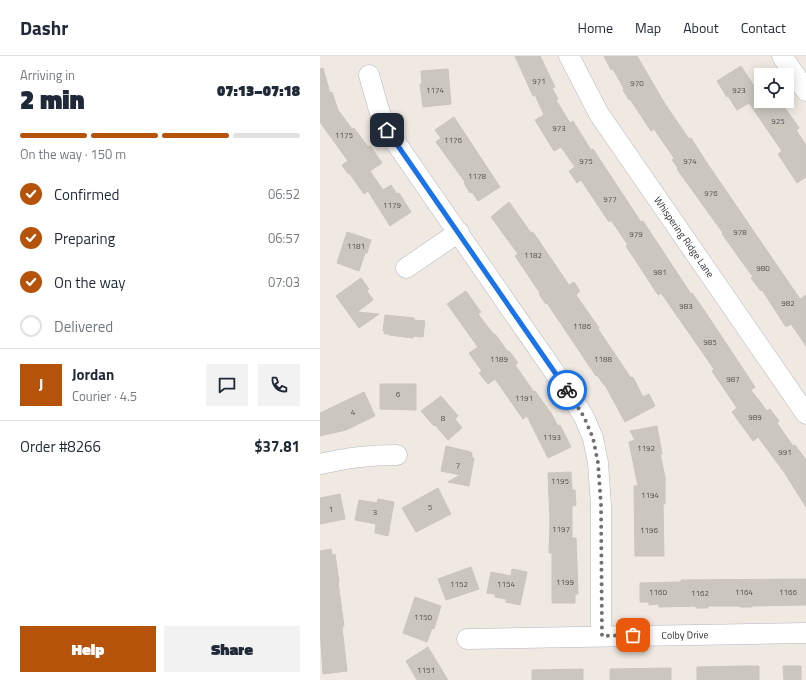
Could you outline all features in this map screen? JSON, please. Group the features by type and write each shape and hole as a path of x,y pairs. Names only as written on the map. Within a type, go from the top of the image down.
{"street":[{"name":"Whispering Ridge Lane","path":"569,56 599,114 806,414"},
{"path":"782,56 806,91"},
{"path":"369,75 379,110 387,130 459,232 573,399 584,417 593,438 598,463 601,505 602,636"},
{"path":"406,268 459,232"},
{"path":"320,464 368,455 397,455"},
{"name":"Colby Drive","path":"467,639 806,633"}],"building":[{"path":"515,56 540,56 555,87 552,88 558,99 556,100 570,123 573,121 591,150 593,149 641,222 643,221 691,294 692,293 706,313 755,387 751,390 767,411 770,409 779,421 777,423 793,446 795,445 806,460 806,507 784,472 758,437 753,441 732,412 737,408 712,371 714,369 661,293 658,295 611,220 609,222 581,180 577,183 569,171 575,167 561,147 554,151 535,120 544,115 535,95 533,96"},
{"path":"604,56 637,56 665,104 689,139 691,138 800,299 806,295 806,346 791,324 786,327 762,290 761,291 751,278 753,277 677,169 678,168 672,160 674,158 654,129 651,131 630,99 629,100 613,69 611,70"},
{"path":"741,66 754,86 754,108 785,108 799,128 796,130 806,145 806,177 797,183 778,154 782,151 749,103 737,110 717,81"},
{"path":"323,68 330,93 332,92 338,110 368,147 370,146 382,163 370,171 383,190 391,185 397,194 399,193 411,212 390,226 368,191 364,194 349,173 348,174 342,165 348,161 320,122 320,69"},
{"path":"448,69 451,104 423,107 420,84 422,84 421,71"},
{"path":"454,117 500,187 478,201 472,192 470,193 464,183 465,182 436,142 441,138 435,130"},
{"path":"509,202 531,233 533,232 569,285 574,282 580,291 576,295 599,328 598,329 631,378 633,377 643,397 649,394 655,406 625,422 605,385 597,375 596,376 547,303 546,304 539,294 540,293 515,256 518,254 491,217"},
{"path":"347,232 371,240 359,271 337,263"},
{"path":"361,278 369,289 367,291 373,300 357,312 379,314 359,328 336,296"},
{"path":"466,291 481,312 478,314 518,363 515,365 551,413 558,426 560,425 571,447 548,458 527,416 523,419 495,379 488,384 479,373 482,371 469,353 478,347 447,304"},
{"path":"385,315 414,318 414,320 425,321 423,337 413,336 413,338 384,334"},
{"path":"380,384 416,384 416,410 380,409"},
{"path":"364,392 375,416 346,430 320,436 320,413"},
{"path":"441,396 458,416 455,419 462,428 448,440 421,411"},
{"path":"657,426 662,454 660,454 665,477 665,504 663,504 664,556 635,556 634,486 638,486 629,442 635,440 630,431"},
{"path":"446,446 472,453 472,458 474,458 469,486 448,482 460,475 441,471"},
{"path":"571,472 572,490 575,490 576,505 572,506 572,538 576,538 578,594 575,594 575,603 552,603 552,553 549,553 550,520 548,473"},
{"path":"438,488 451,514 416,532 402,508"},
{"path":"340,494 345,519 320,524 320,498"},
{"path":"378,499 394,502 388,536 375,533 376,524 355,520 359,500 377,503"},
{"path":"331,549 332,555 335,554 339,582 347,671 323,674 320,628 320,551"},
{"path":"471,567 479,589 446,600 438,579"},
{"path":"512,569 527,572 520,605 506,602 506,599 495,597 495,594 487,593 491,572 511,576"},
{"path":"806,579 806,605 752,607 708,606 708,608 696,608 696,606 659,607 659,604 649,605 649,602 640,602 640,583 681,582 681,580"},
{"path":"415,597 441,606 434,629 432,628 427,642 403,633"},
{"path":"428,647 448,680 417,680 406,661"},
{"path":"759,666 759,680 697,680 697,667"},
{"path":"783,666 801,666 801,680 784,680"},
{"path":"671,668 671,680 610,680 610,669"},
{"path":"583,669 583,680 532,680 532,670"}],"way so far":[{"path":"567,390 584,417 593,438 598,463 601,505 602,636 633,635"}],"route":[{"path":"387,130 567,390"}]}
